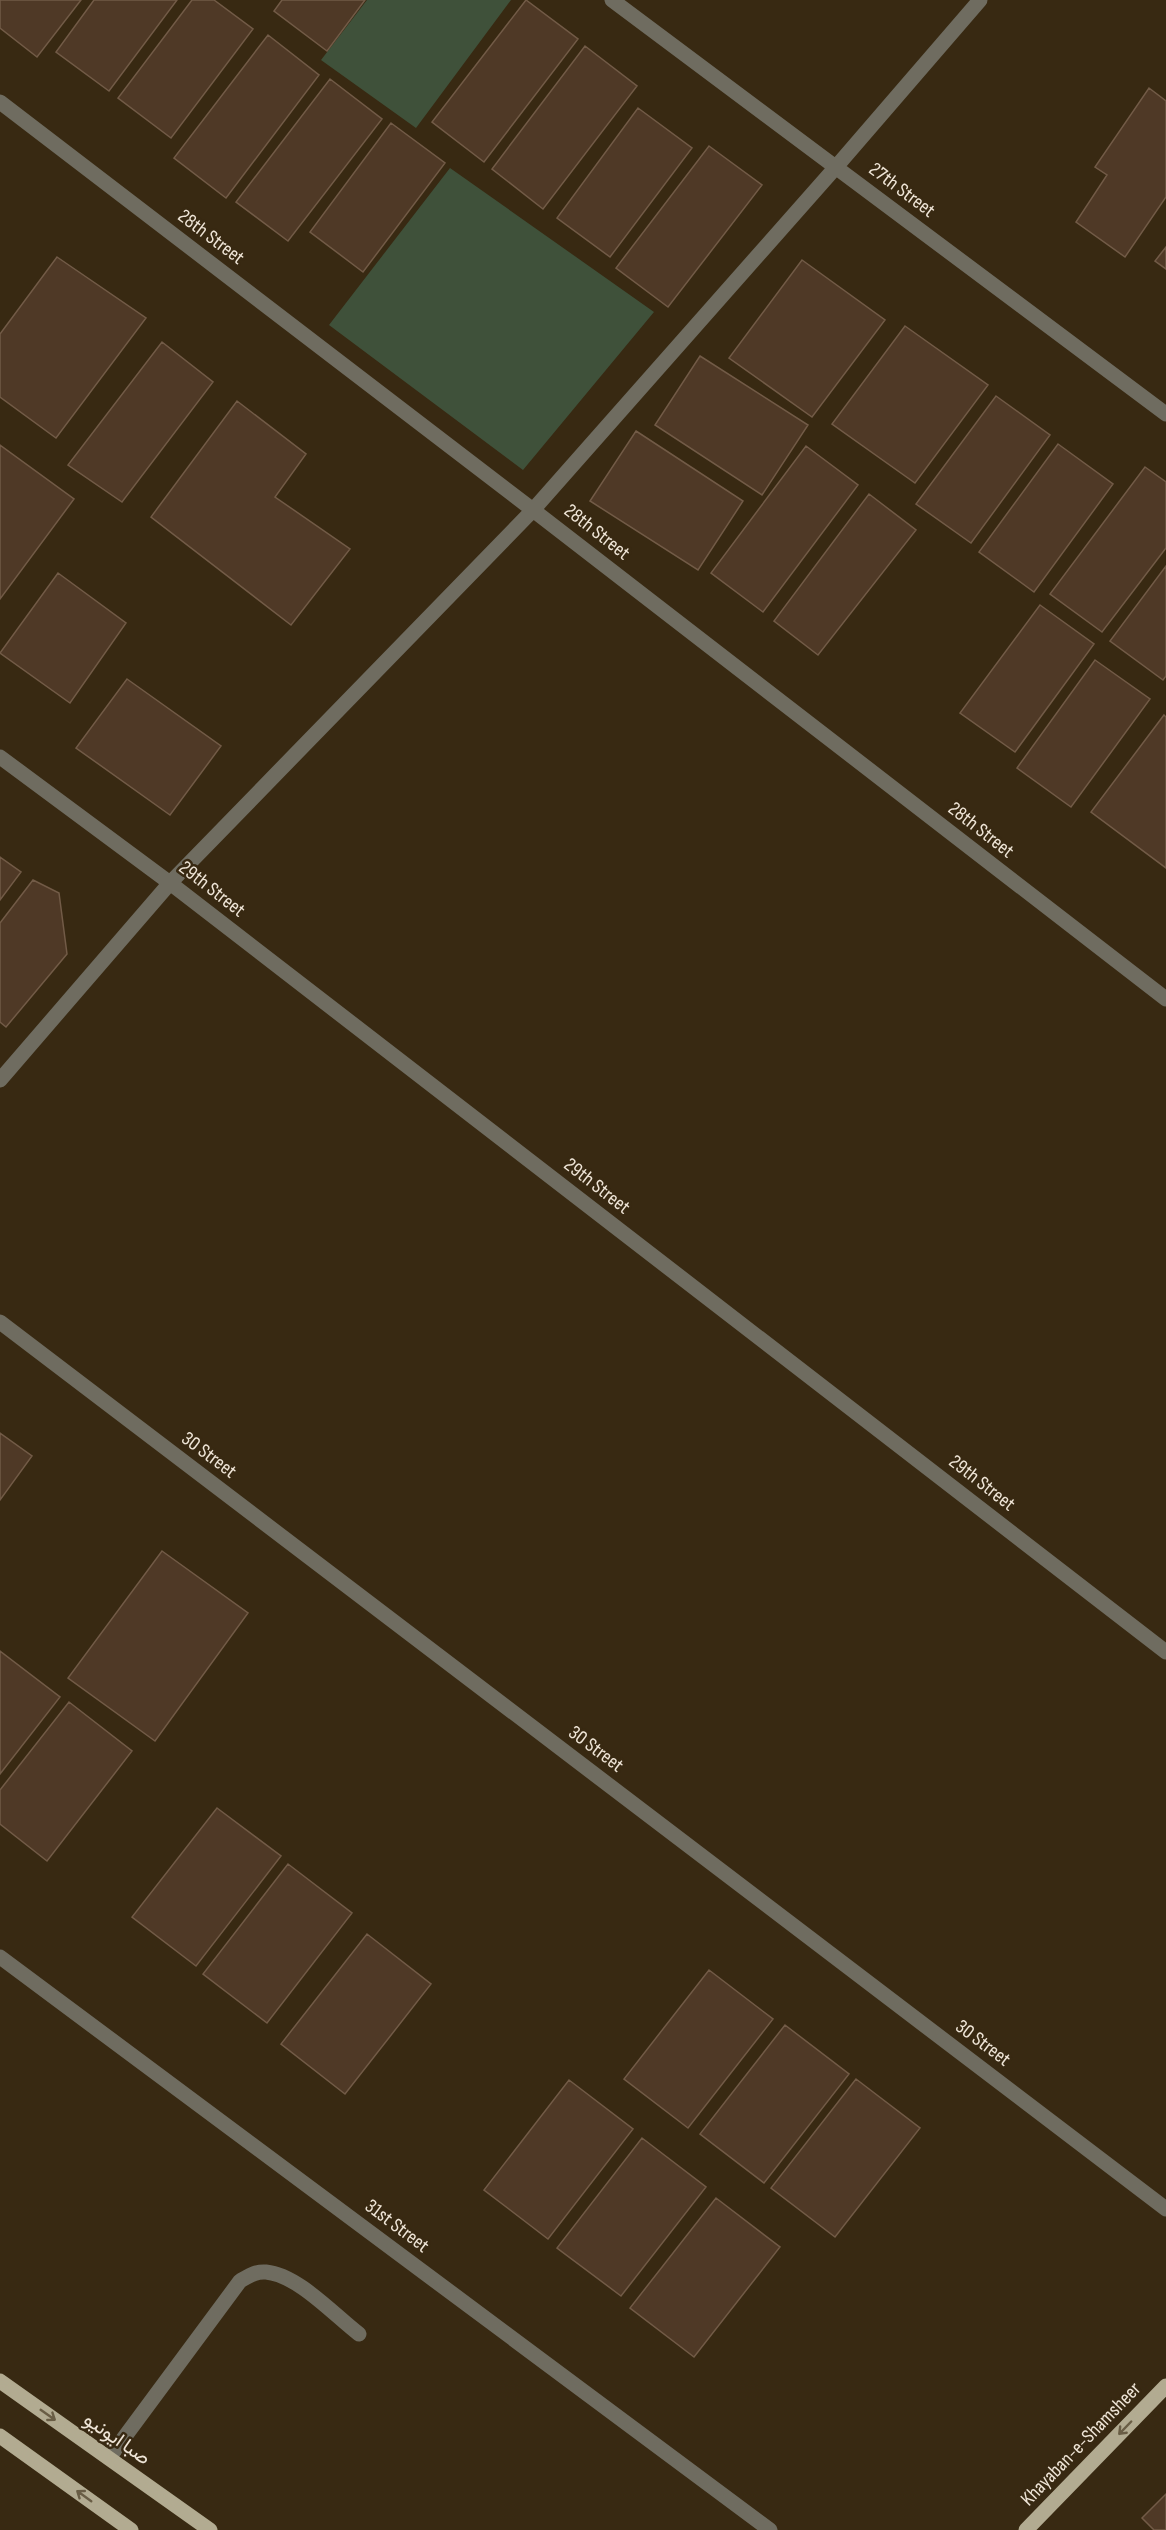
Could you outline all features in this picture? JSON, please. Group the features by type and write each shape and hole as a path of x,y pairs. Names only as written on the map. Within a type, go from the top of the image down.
{"main road":[{"name":"صبا ایونیو","path":"0,2381 210,2530"},
{"name":"Khayaban-e-Shamsheer","path":"1026,2530 1166,2386"},
{"path":"0,2436 132,2530"}],"street":[{"name":"27th Street","path":"612,0 1166,414"},
{"path":"0,1080 170,883 533,510 980,0"},
{"name":"28th Street","path":"0,102 1166,999"},
{"name":"29th Street","path":"0,757 170,883 1166,1652"},
{"name":"30 Street","path":"0,1322 1166,2209"},
{"name":"31st Street","path":"0,1957 770,2530"},
{"path":"109,2458 240,2281 254,2273 266,2272 294,2282 359,2334"}],"green space":[{"path":"367,0 511,0 416,128 321,60"},
{"path":"450,168 654,312 523,470 329,325"}],"building":[{"path":"0,0 81,0 37,57 0,28"},
{"path":"94,0 177,0 109,91 56,52"},
{"path":"192,0 214,0 253,29 171,138 118,98"},
{"path":"282,0 365,0 327,51 274,11"},
{"path":"526,0 578,39 484,162 432,122"},
{"path":"268,35 319,75 226,198 174,158"},
{"path":"585,46 637,86 543,209 492,169"},
{"path":"330,79 382,119 288,241 236,202"},
{"path":"1149,88 1166,101 1166,197 1125,257 1076,222 1107,175 1095,167"},
{"path":"638,108 692,148 610,257 557,218"},
{"path":"391,123 445,163 363,272 310,232"},
{"path":"709,146 762,185 668,307 616,268"},
{"path":"1166,247 1166,269 1155,261"},
{"path":"57,257 146,318 56,438 0,397 0,334"},
{"path":"802,260 885,320 812,417 729,358"},
{"path":"905,326 988,385 915,483 832,424"},
{"path":"162,342 213,382 122,502 68,465"},
{"path":"700,356 808,425 762,495 655,425"},
{"path":"996,396 1050,435 971,543 916,504"},
{"path":"237,401 306,454 275,497 350,549 291,625 151,517"},
{"path":"636,431 743,501 698,570 590,501"},
{"path":"1058,444 1113,484 1034,592 979,552"},
{"path":"0,445 74,499 0,599"},
{"path":"806,446 858,485 763,612 711,573"},
{"path":"1145,467 1166,482 1166,548 1102,632 1050,594"},
{"path":"869,494 916,530 818,655 774,621"},
{"path":"1166,566 1166,676 1163,680 1110,641"},
{"path":"58,573 126,623 70,703 0,653"},
{"path":"1040,605 1094,644 1015,752 960,713"},
{"path":"1095,660 1150,699 1071,807 1017,768"},
{"path":"127,679 221,746 170,815 76,748"},
{"path":"1164,715 1166,717 1166,868 1091,812"},
{"path":"0,857 21,872 0,900"},
{"path":"33,880 59,893 67,954 6,1027 0,1022 0,923"},
{"path":"0,1433 32,1456 0,1500"},
{"path":"162,1551 248,1613 155,1741 68,1678"},
{"path":"0,1651 60,1697 0,1774"},
{"path":"69,1702 132,1751 47,1861 0,1824 0,1790"},
{"path":"217,1808 281,1856 196,1966 132,1917"},
{"path":"288,1864 352,1913 267,2023 203,1974"},
{"path":"367,1934 431,1984 345,2094 281,2044"},
{"path":"709,1970 773,2019 688,2128 624,2079"},
{"path":"785,2025 849,2074 764,2183 700,2134"},
{"path":"856,2079 920,2128 835,2237 771,2188"},
{"path":"569,2080 633,2129 548,2239 484,2190"},
{"path":"642,2138 706,2187 621,2296 557,2248"},
{"path":"716,2198 780,2247 694,2357 630,2308"},
{"path":"1166,2494 1166,2530 1154,2530 1142,2518"}]}
